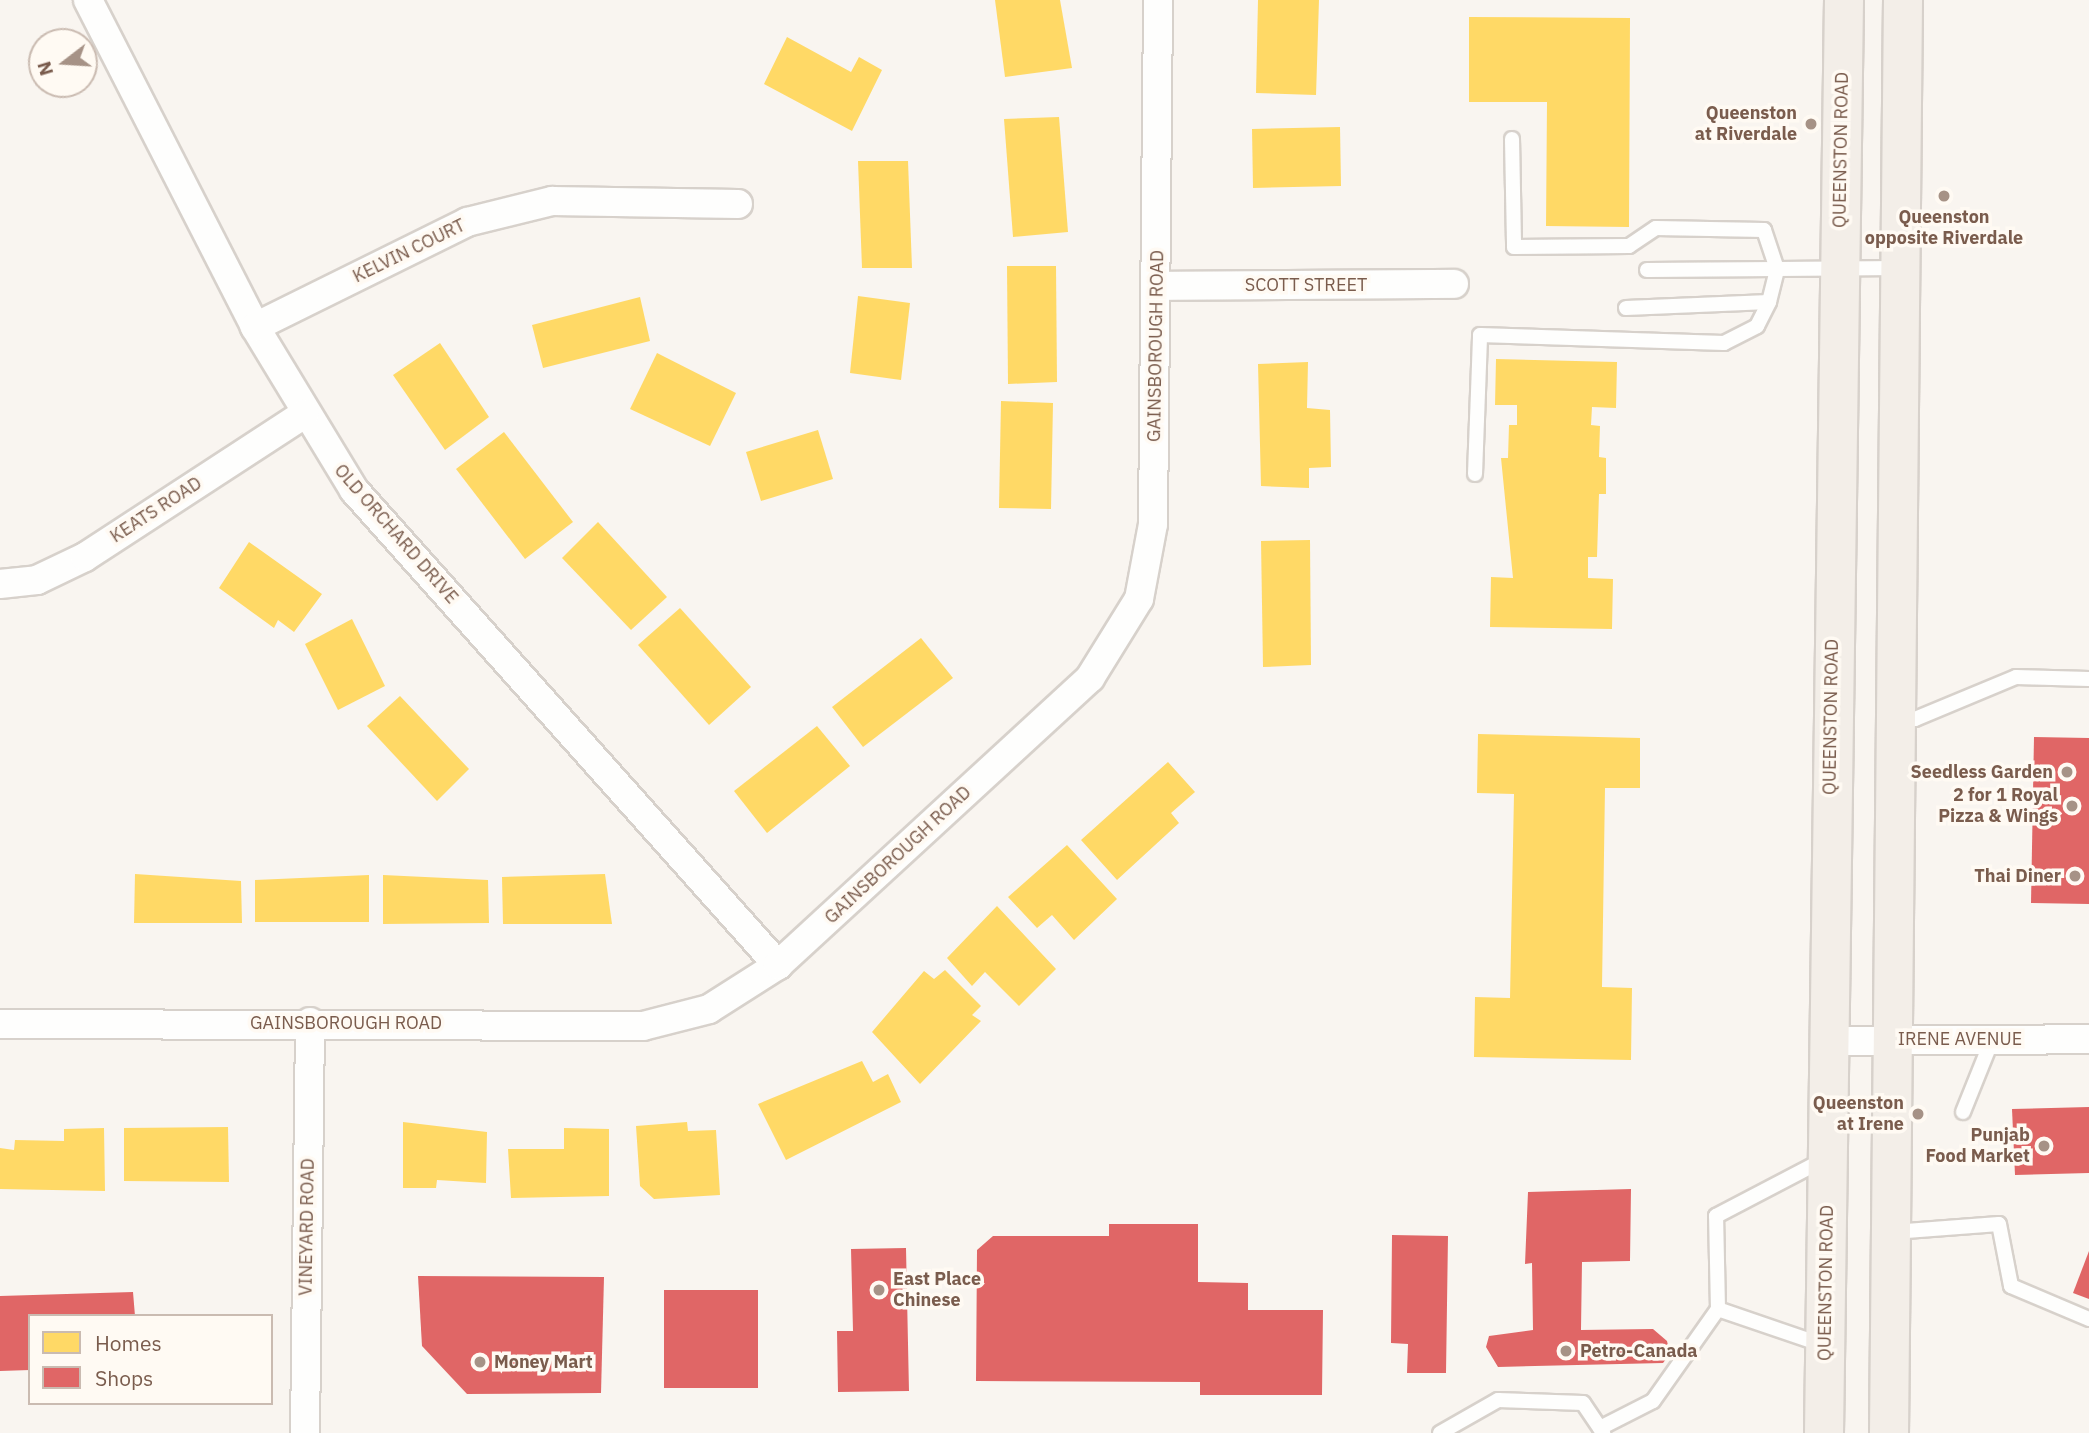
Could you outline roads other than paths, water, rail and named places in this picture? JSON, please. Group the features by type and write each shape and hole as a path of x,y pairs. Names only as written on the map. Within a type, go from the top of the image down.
{"main road":[{"name":"QUEENSTON ROAD","path":"1824,1433 1832,1041 1830,740 1844,0"},
{"path":"1889,1433 1887,1232 1899,719 1903,0"}],"street":[{"name":"OLD ORCHARD DRIVE","path":"88,0 255,327 304,415 354,490 778,965"},
{"name":"GAINSBOROUGH ROAD","path":"0,1024 310,1022 643,1026 709,1009 778,965 1090,677 1139,599 1153,524 1158,0"},
{"name":"KELVIN COURT","path":"255,327 467,222 552,201 738,204"},
{"name":"SCOTT STREET","path":"1157,286 1454,284"},
{"name":"KEATS ROAD","path":"0,584 37,580 85,557 304,415"},
{"name":"VINEYARD ROAD","path":"305,1433 310,1022"},
{"name":"IRENE AVENUE","path":"1832,1041 2089,1039"}],"lane":[{"path":"1475,474 1480,335 1724,343 1757,326 1769,302 1777,269 1763,230 1656,228 1629,246 1514,247 1512,139"},
{"path":"1647,270 1839,266 1901,268"},
{"path":"1626,307 1769,302"},
{"path":"1899,719 1915,719 2016,677 2089,679"},
{"path":"1963,1112 1992,1040"},
{"path":"1440,1433 1499,1399 1583,1403 1601,1431 1653,1401 1718,1309 1716,1216 1829,1157"},
{"path":"1887,1232 1999,1224 2011,1286 2089,1319"},
{"path":"1718,1309 1824,1346"}],"place":[{"name":"Queenston at Riverdale","path":"1811,124"},
{"name":"Queenston opposite Riverdale","path":"1944,196"},
{"name":"Seedless Garden","path":"2067,772"},
{"name":"2 for 1 Royal Pizza & Wings","path":"2072,806"},
{"name":"Thai Diner","path":"2075,876"},
{"name":"Queenston at Irene","path":"1918,1114"},
{"name":"Punjab Food Market","path":"2044,1146"},
{"name":"East Place Chinese","path":"879,1290"},
{"name":"Petro-Canada","path":"1566,1351"},
{"name":"Money Mart","path":"480,1362"}]}
